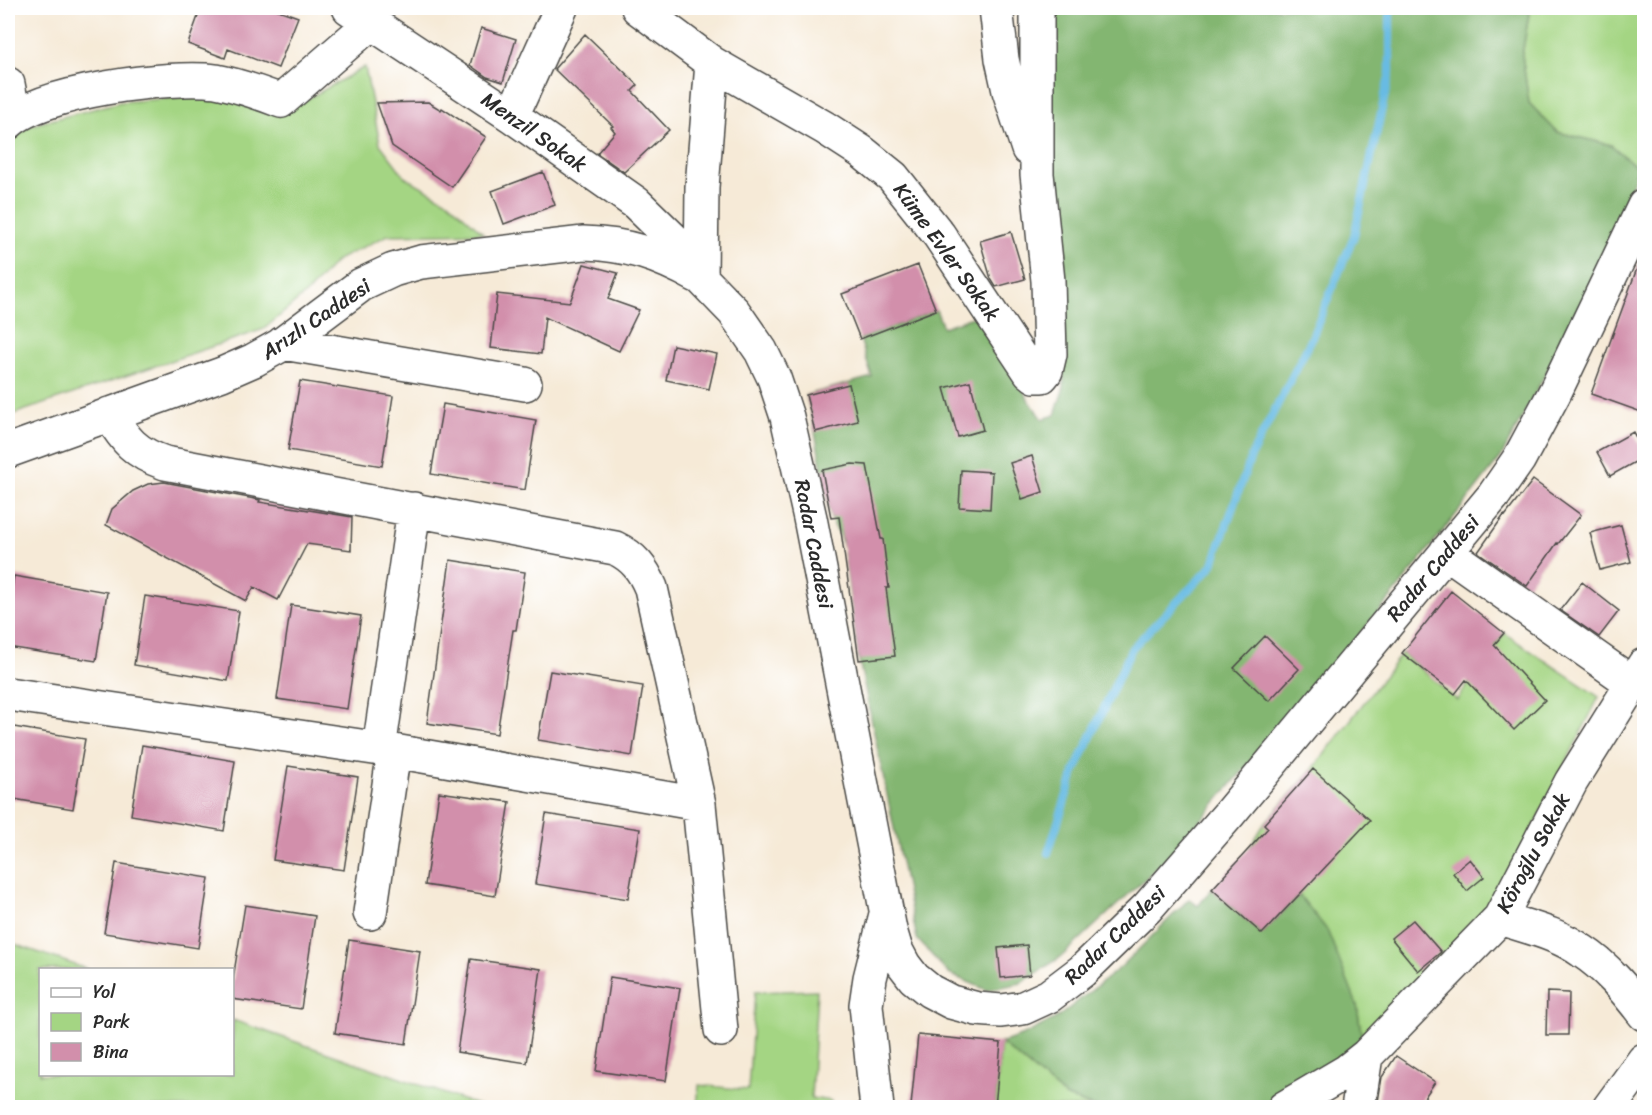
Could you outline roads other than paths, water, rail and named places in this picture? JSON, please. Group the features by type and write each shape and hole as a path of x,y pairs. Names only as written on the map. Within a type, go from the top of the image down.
{"street":[{"path":"512,116 561,8"},
{"name":"Küme Evler Sokak","path":"638,8 712,63 794,108 862,152 893,177 939,235 1030,372 1035,376 1042,376 1047,371 1050,354 1048,281 1037,174 1037,8"},
{"name":"Küme Evler Sokak","path":"996,8 1002,59 1009,91 1037,174"},
{"path":"8,84 11,119 55,100 101,89 177,80 215,81 253,90 281,101 360,15"},
{"name":"Menzil Sokak","path":"360,15 512,116 636,203 674,240 702,278"},
{"path":"702,278 702,187 712,63"},
{"name":"Radar Caddesi","path":"702,278 734,312 761,351 774,378 787,417 810,519 886,912 896,950 904,965 922,984 941,997 977,1009 1001,1011 1023,1008 1049,996 1082,971 1147,908 1229,814 1494,495 1519,459 1555,392 1644,206"},
{"name":"Arızlı Caddesi","path":"8,451 222,374 254,360 283,343 361,285 393,270 421,262 584,243 607,244 632,248 668,260 702,278"},
{"path":"283,343 525,384"},
{"path":"109,414 121,434 147,457 196,469 615,548 635,560 644,572 651,588 699,804 721,1030"},
{"path":"370,913 414,509"},
{"path":"1446,552 1638,674"},
{"name":"Köroğlu Sokak","path":"1284,1107 1347,1071 1366,1056 1500,918 1571,782 1638,674"},
{"path":"8,694 386,750 699,804"},
{"path":"877,1107 866,1005 886,912"},
{"path":"1500,918 1557,938 1581,950 1600,964 1644,1014"},
{"path":"1358,1107 1366,1056"},
{"path":"1609,1107 1644,1060"}],"waterway":[{"path":"1048,853 1074,773 1132,648 1212,566 1252,454 1310,342 1354,236 1390,72 1390,8"}]}
